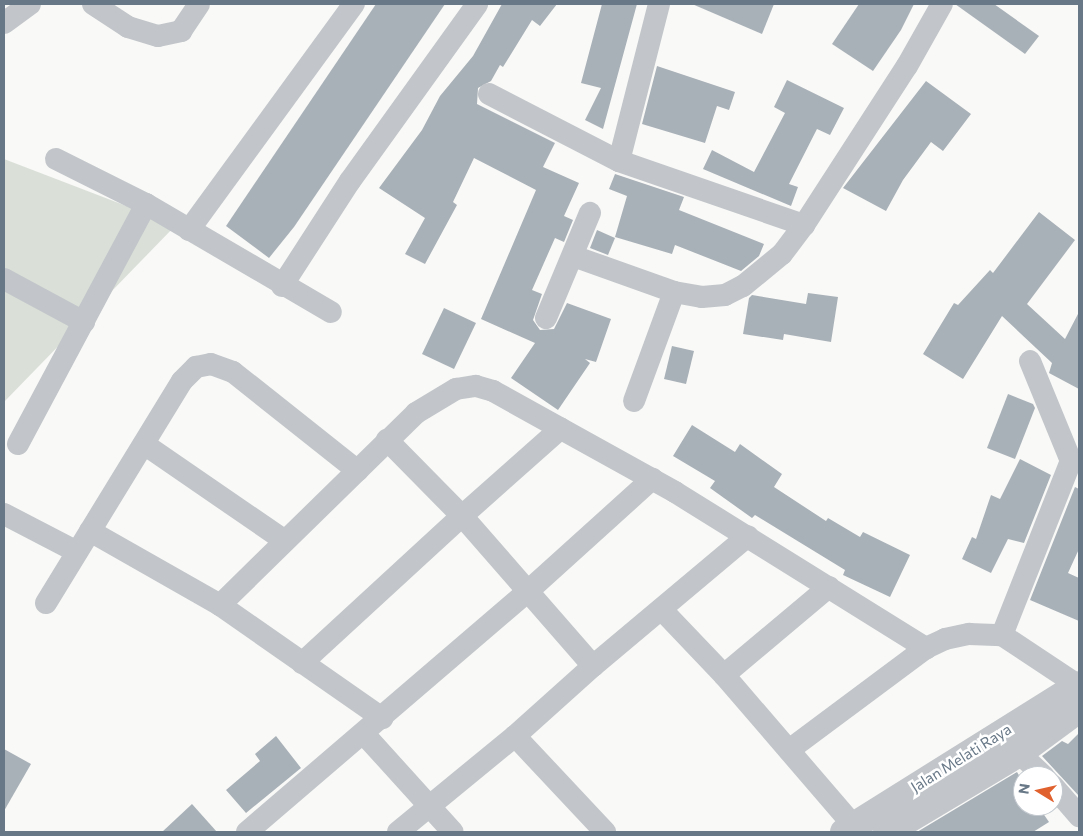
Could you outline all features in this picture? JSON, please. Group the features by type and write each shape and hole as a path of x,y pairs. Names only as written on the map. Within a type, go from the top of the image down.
{"street":[{"path":"4,23 30,4"},
{"path":"93,4 128,27 158,36 181,31 200,4"},
{"path":"189,230 354,4"},
{"path":"282,286 350,181 477,4"},
{"path":"619,160 659,4"},
{"path":"573,256 674,292 702,298 725,295 744,286 782,254 804,225 907,66 942,4"},
{"path":"489,94 619,160 804,225"},
{"path":"56,159 146,204 282,286 331,312"},
{"path":"18,444 146,204"},
{"path":"546,318 590,212"},
{"path":"4,279 84,322"},
{"path":"634,401 674,292"},
{"path":"1002,635 1075,462 1030,361"},
{"path":"46,603 182,381 196,367 211,364 233,372 358,471"},
{"path":"220,605 416,413 456,389 476,386 493,391 652,479 748,536 926,648"},
{"path":"302,662 561,428"},
{"path":"388,440 462,516 593,666"},
{"path":"144,444 285,541"},
{"path":"247,832 364,734 527,592 652,479"},
{"path":"4,514 77,552"},
{"path":"90,531 220,605 382,718"},
{"path":"398,832 515,736 593,666 748,536"},
{"path":"724,675 829,588"},
{"path":"662,610 724,675 789,750 852,830"},
{"path":"789,750 926,648 945,639 969,634 1002,635 1079,685"},
{"name":"Jalan Melati Raya","path":"852,830 1079,685"},
{"name":"Jalan Melati Raya","path":"887,832 1019,752 1079,708"},
{"path":"364,734 453,832"},
{"path":"515,736 606,832"},
{"path":"1019,752 1034,766"},
{"path":"1063,798 1079,816"}],"shaded area":[{"path":"4,159 176,225 4,402"}],"building":[{"path":"376,4 445,4 294,227 269,258 226,226"},
{"path":"502,4 557,4 540,26 532,20 503,67 500,65 491,81 478,88 477,104 555,143 543,167 579,183 564,216 573,220 564,242 555,238 532,290 542,294 533,320 540,330 554,329 567,303 611,319 596,362 585,359 590,363 558,410 511,378 535,343 481,319 536,190 474,158 453,202 457,205 425,264 405,254 425,218 379,188 422,130 440,96 473,56"},
{"path":"602,4 637,4 603,129 585,120 601,88 581,83"},
{"path":"692,4 774,4 762,34"},
{"path":"859,4 914,4 901,30 873,71 832,44"},
{"path":"955,4 994,4 1039,36 1025,54"},
{"path":"657,66 735,92 729,110 717,106 705,143 642,124"},
{"path":"787,80 844,108 830,135 817,129 789,184 798,187 791,206 703,169 712,150 754,172 785,113 774,107"},
{"path":"926,81 971,114 943,151 931,142 903,180 886,211 843,188"},
{"path":"615,174 684,197 679,210 764,244 759,256 741,271 675,245 672,254 615,237 627,196 609,189"},
{"path":"1039,212 1075,240 1027,304 1065,339 1079,312 1079,389 1049,373 1052,363 1002,316 963,379 923,354 954,303 958,305 990,270 993,273"},
{"path":"597,230 615,238 608,255 590,248"},
{"path":"808,293 838,297 831,342 784,334 783,340 743,334 749,298 752,295 806,304"},
{"path":"444,308 476,323 454,369 422,354"},
{"path":"672,346 694,351 686,384 664,379"},
{"path":"1008,394 1033,404 1035,408 1015,459 987,448"},
{"path":"692,425 735,452 740,444 782,474 774,487 826,521 828,518 860,537 863,532 910,555 890,597 843,575 845,570 755,515 752,518 710,488 715,481 673,456"},
{"path":"1020,459 1051,475 1024,543 1008,539 991,573 962,559 972,537 976,539 991,495 1000,499"},
{"path":"1075,487 1079,489 1079,549 1068,573 1079,578 1079,621 1030,600"},
{"path":"1079,733 1079,796 1063,779 1063,766 1051,766 1042,756 1062,741 1068,744"},
{"path":"276,736 301,768 246,813 226,790 260,761 255,754"},
{"path":"4,749 31,764 4,811"},
{"path":"1013,774 1013,816 1045,816 1049,822 1033,832 917,832"},
{"path":"192,804 217,832 162,832"}]}
